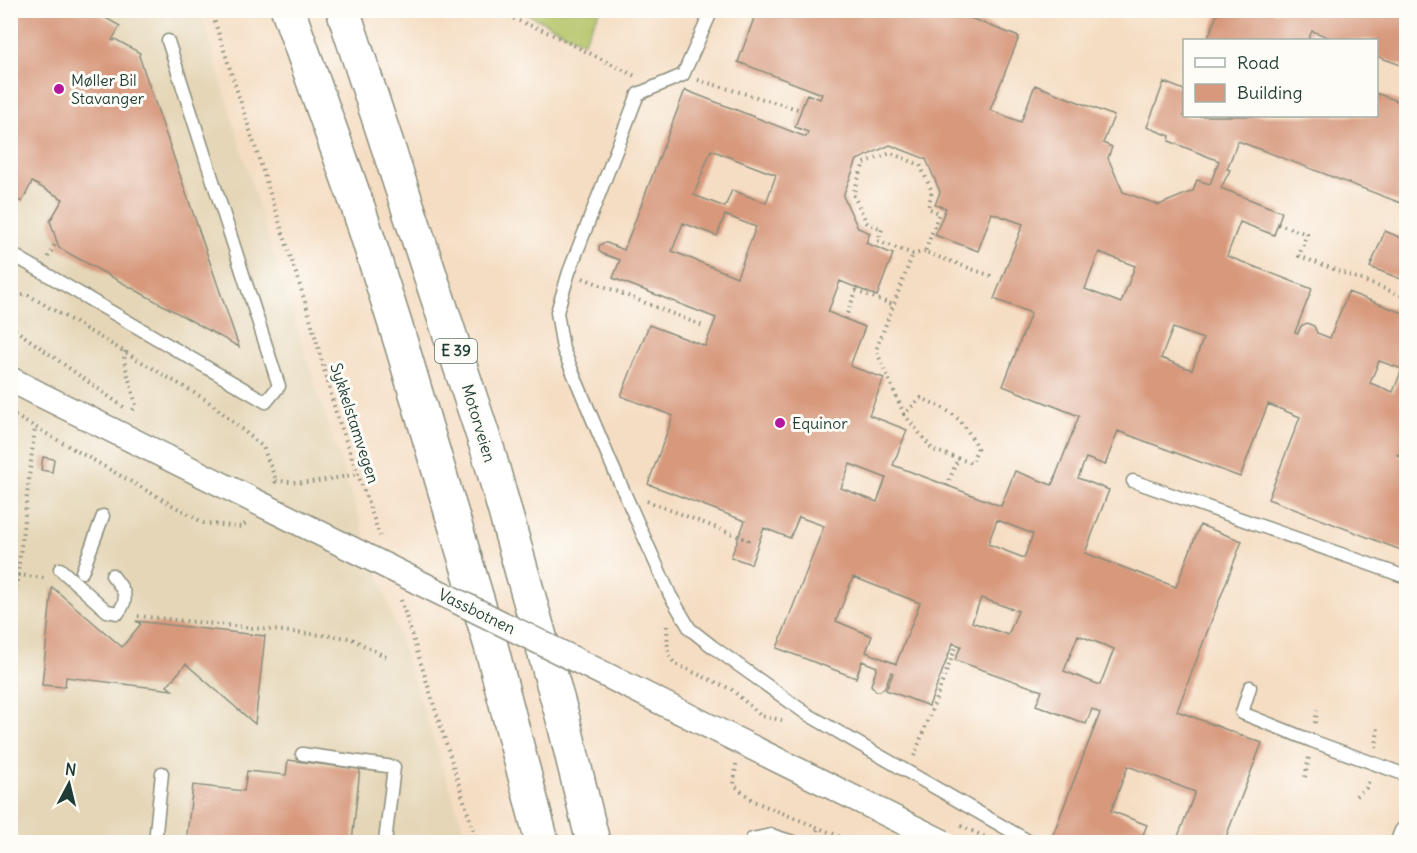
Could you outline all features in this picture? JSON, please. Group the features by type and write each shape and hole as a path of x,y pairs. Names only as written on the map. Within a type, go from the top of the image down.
{"highway":[{"path":"270,10 288,56 330,130"},
{"path":"288,10 370,243 491,646 542,843"},
{"name":"Motorveien","path":"343,10 488,452 560,707 593,843"}],"street":[{"name":"Vassbotnen","path":"10,379 943,843"},
{"path":"1403,843 1407,834"}],"lane":[{"path":"712,10 683,75 638,94 569,272 557,312 563,349 670,596 690,629 807,714 946,792 1030,843"},
{"path":"10,253 266,402 279,386 168,41"},
{"path":"1133,481 1407,577"},
{"path":"82,572 103,516"},
{"path":"57,574 107,611 118,613 124,605 125,592 112,575"},
{"path":"1250,687 1242,713 1407,775"},
{"path":"302,754 394,768 385,843"},
{"path":"155,843 162,773"},
{"path":"752,843 752,839 771,835 793,843"}],"path":[{"name":"Sykkelstamvegen","path":"211,10 309,314 336,413 383,544"},
{"path":"491,10 545,31 612,66 658,86"},
{"path":"683,75 801,110"},
{"path":"925,252 939,213 928,208 932,191 920,165 891,153 864,163 853,194 867,223 882,230 878,242 913,254 925,252 991,276"},
{"path":"1278,225 1307,234 1299,256 1407,297"},
{"path":"904,414 921,398 950,410 970,432 977,448 972,464 933,450 904,414 876,350 913,254"},
{"path":"569,272 703,326"},
{"path":"845,319 856,291 894,305"},
{"path":"10,326 141,417"},
{"path":"125,351 124,361 136,405 132,412"},
{"path":"10,641 35,427"},
{"path":"947,486 958,458"},
{"path":"276,480 289,483 308,482 357,474"},
{"path":"624,492 748,540 747,544"},
{"path":"18,575 57,574"},
{"path":"400,596 477,843"},
{"path":"670,596 666,612 668,654 675,664 731,689 761,716"},
{"path":"132,615 350,638 386,657"},
{"path":"913,759 957,645"},
{"path":"736,762 734,785 753,801 853,843"},
{"path":"812,843 819,827"}],"shaded area":[{"path":"10,11 200,11 270,244 325,416 468,842 11,842"}],"green space":[{"path":"600,10 583,42 522,11"}],"building":[{"path":"10,10 92,10 120,26 112,40 115,39 140,53 139,56 239,347 59,248 50,221 63,199 32,182 22,202 10,196"},
{"name":"Equinor","path":"757,10 950,10 1019,37 990,110 1021,122 1035,85 1114,116 1103,143 1112,147 1108,158 1123,192 1159,205 1193,191 1197,180 1210,184 1219,161 1169,141 1170,136 1147,127 1164,82 1183,90 1183,117 1378,117 1378,94 1406,104 1406,205 1238,141 1227,169 1230,170 1221,188 1282,212 1274,235 1240,222 1227,256 1312,289 1295,332 1298,333 1301,326 1307,323 1314,326 1317,333 1330,338 1348,292 1406,314 1406,457 1397,455 1406,459 1406,552 1268,499 1300,417 1268,404 1240,477 1118,431 1105,465 1086,458 1078,478 1109,490 1085,553 1176,587 1200,525 1242,541 1177,711 1262,743 1224,842 1176,842 1195,792 1128,766 1111,811 1147,825 1140,842 1066,842 1052,837 1100,713 1092,709 1086,724 1036,705 1042,691 955,660 961,646 953,643 929,706 886,690 893,673 891,672 885,687 876,691 871,685 877,667 862,661 856,678 777,648 824,526 799,517 790,538 764,528 751,564 731,557 745,521 648,484 673,416 621,396 649,325 705,346 716,318 613,278 620,260 603,254 599,251 599,246 607,243 624,250 685,90 806,137 808,132 795,127 801,110 807,94 820,99 822,94 738,62","holes":["890,145 926,159 940,192 935,205 946,208 935,235 978,251 992,213 1023,224 994,299 1031,313 1003,386 1079,416 1052,485 1015,471 1001,506 893,465 907,430 869,415 884,378 850,366 865,327 828,312 840,281 877,296 893,254 866,243 870,233 858,228 843,196 857,160","711,150 776,175 766,203 732,190 725,207 694,195","725,215 756,227 737,277 672,251 683,223 717,236","1099,252 1135,266 1121,303 1085,289","1173,328 1203,339 1192,370 1161,358","1379,361 1402,369 1393,392 1370,383","850,464 886,478 877,502 841,488","997,520 1033,534 1024,558 988,544","853,577 920,603 896,664 866,652 872,636 836,621","981,598 1018,611 1008,635 972,622","1078,635 1114,649 1100,685 1064,671"]},
{"path":"1219,10 1270,10 1276,13 1276,10 1406,10 1406,67 1378,57 1378,39 1333,39 1312,31 1308,39 1207,39"},
{"path":"1385,231 1406,240 1406,281 1370,267"},
{"path":"43,457 54,459 52,472 41,470"},
{"path":"52,587 122,647 141,624 136,621 265,636 255,724 186,664 167,686 172,690 66,677 65,687 42,685"},
{"path":"288,760 360,769 352,842 186,842 193,785 244,791 247,771 286,775"}],"place":[{"name":"Møller Bil Stavanger","path":"59,89"},
{"name":"Equinor","path":"780,423"}]}
